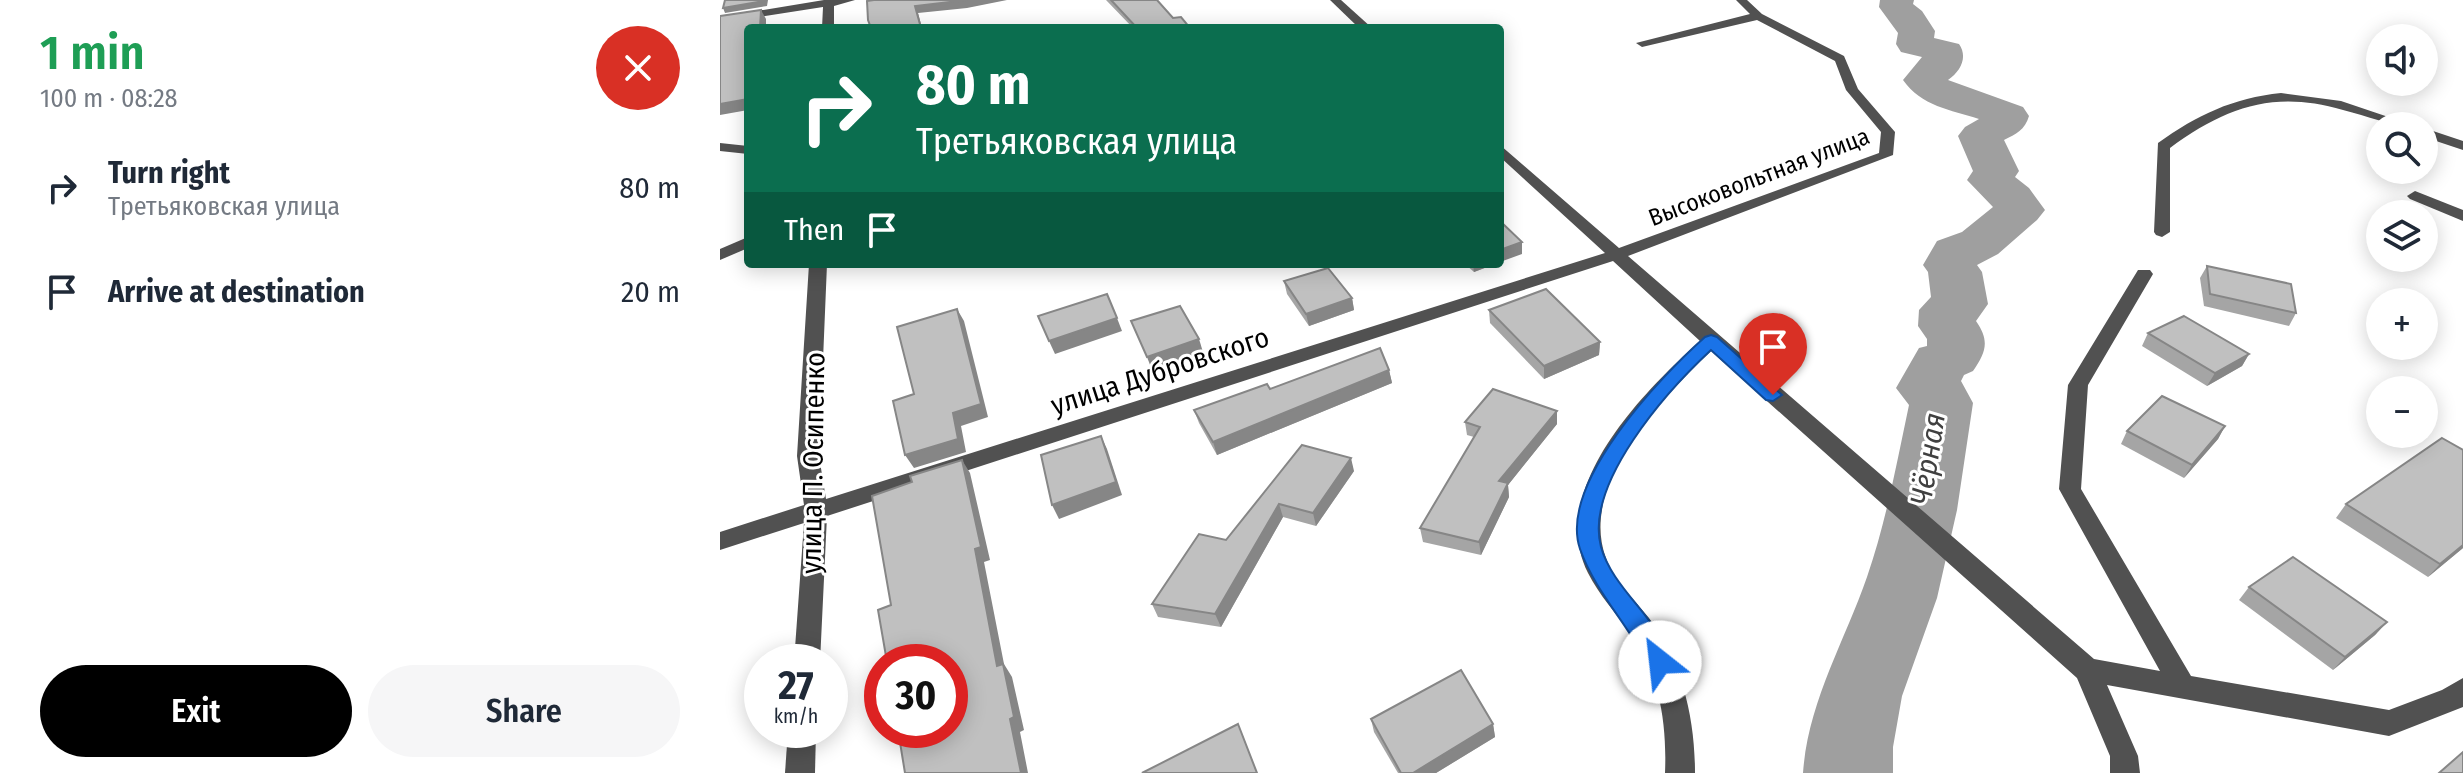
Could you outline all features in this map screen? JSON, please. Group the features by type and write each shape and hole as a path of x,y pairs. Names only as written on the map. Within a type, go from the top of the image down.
{"street":[{"path":"720,20 850,0"},
{"path":"1335,0 1362,24"},
{"name":"Высоковольтная улица","path":"1616,255 1886,155 1888,132 1852,90 1840,59 1758,16 1741,0"},
{"path":"828,24 829,2"},
{"path":"1642,43 1758,16"},
{"path":"2162,232 2163,146 2194,121 2228,105 2294,96 2369,112"},
{"path":"2438,137 2463,146"},
{"path":"720,147 744,150"},
{"path":"1504,153 1711,341 2087,670 2124,756 2125,773"},
{"path":"2415,196 2463,216"},
{"path":"720,255 744,244"},
{"name":"улица Дубровского","path":"720,541 1616,255"},
{"name":"улица П. Осипенко","path":"808,644 816,510 808,456 818,268"},
{"path":"2144,274 2078,385 2070,489 2183,687"},
{"path":"1680,773 1681,753 1672,687 1648,638 1609,586 1590,547 1589,514 1603,474 1631,427 1679,369 1711,341"},
{"path":"2087,670 2389,723 2452,699 2463,690"},
{"path":"800,773 801,748"}],"building":[{"path":"725,0 765,0 723,8"},
{"path":"967,0 915,6 920,24 870,24 867,1"},
{"path":"1111,0 1157,0 1173,18 1181,17 1187,24 1133,24"},
{"path":"761,10 760,24 744,24 744,100 720,104 720,16"},
{"path":"1504,225 1522,242 1504,249"},
{"path":"2207,266 2291,284 2296,313 2210,294"},
{"path":"1328,268 1352,298 1306,314 1284,281"},
{"path":"1546,289 1600,342 1544,366 1489,310"},
{"path":"1107,294 1117,318 1049,341 1038,316"},
{"path":"1180,306 1199,339 1147,357 1131,321"},
{"path":"957,309 981,404 953,413 958,439 905,455 893,401 914,394 897,327"},
{"path":"2184,316 2249,354 2215,373 2148,333"},
{"path":"1380,348 1389,370 1213,442 1194,410 1267,384 1270,389"},
{"path":"1493,389 1557,411 1499,481 1508,483 1479,542 1420,528 1480,427 1465,422"},
{"path":"2162,396 2225,426 2192,465 2127,431"},
{"path":"1101,436 1116,482 1052,505 1041,455"},
{"path":"2442,438 2463,450 2463,545 2440,564 2346,504 2427,448 2438,448 2438,441"},
{"path":"1302,445 1351,458 1313,513 1279,504 1215,614 1152,604 1199,534 1226,540"},
{"path":"962,460 981,547 975,549 997,666 1003,664 1021,773 905,773 901,748 968,748 968,644 884,644 878,610 891,605 872,496 912,482 910,476"},
{"path":"2293,557 2387,622 2345,657 2249,587"},
{"path":"1461,670 1493,724 1413,773 1401,773 1371,719"},
{"path":"1238,724 1257,773 1142,773"},
{"path":"2463,752 2463,773 2439,773"}],"waterway":[{"name":"Чёрная","path":"1848,773 1853,721 1898,598 1921,510 1941,403 1939,396 1927,388 1940,362 1952,358 1957,348 1956,334 1947,326 1947,310 1956,309 1960,304 1955,272 1950,265 1955,252 1980,243 2020,210 2012,198 1990,180 1996,171 1980,136 2006,122 2008,116 1943,94 1923,80 1940,68 1937,64 1945,60 1946,52 1914,44 1917,31 1907,22 1910,18 1896,7 1897,0"}],"route":[{"path":"1660,662 1648,638 1609,586 1590,547 1589,514 1603,474 1631,427 1679,369 1711,341 1773,395"}]}
